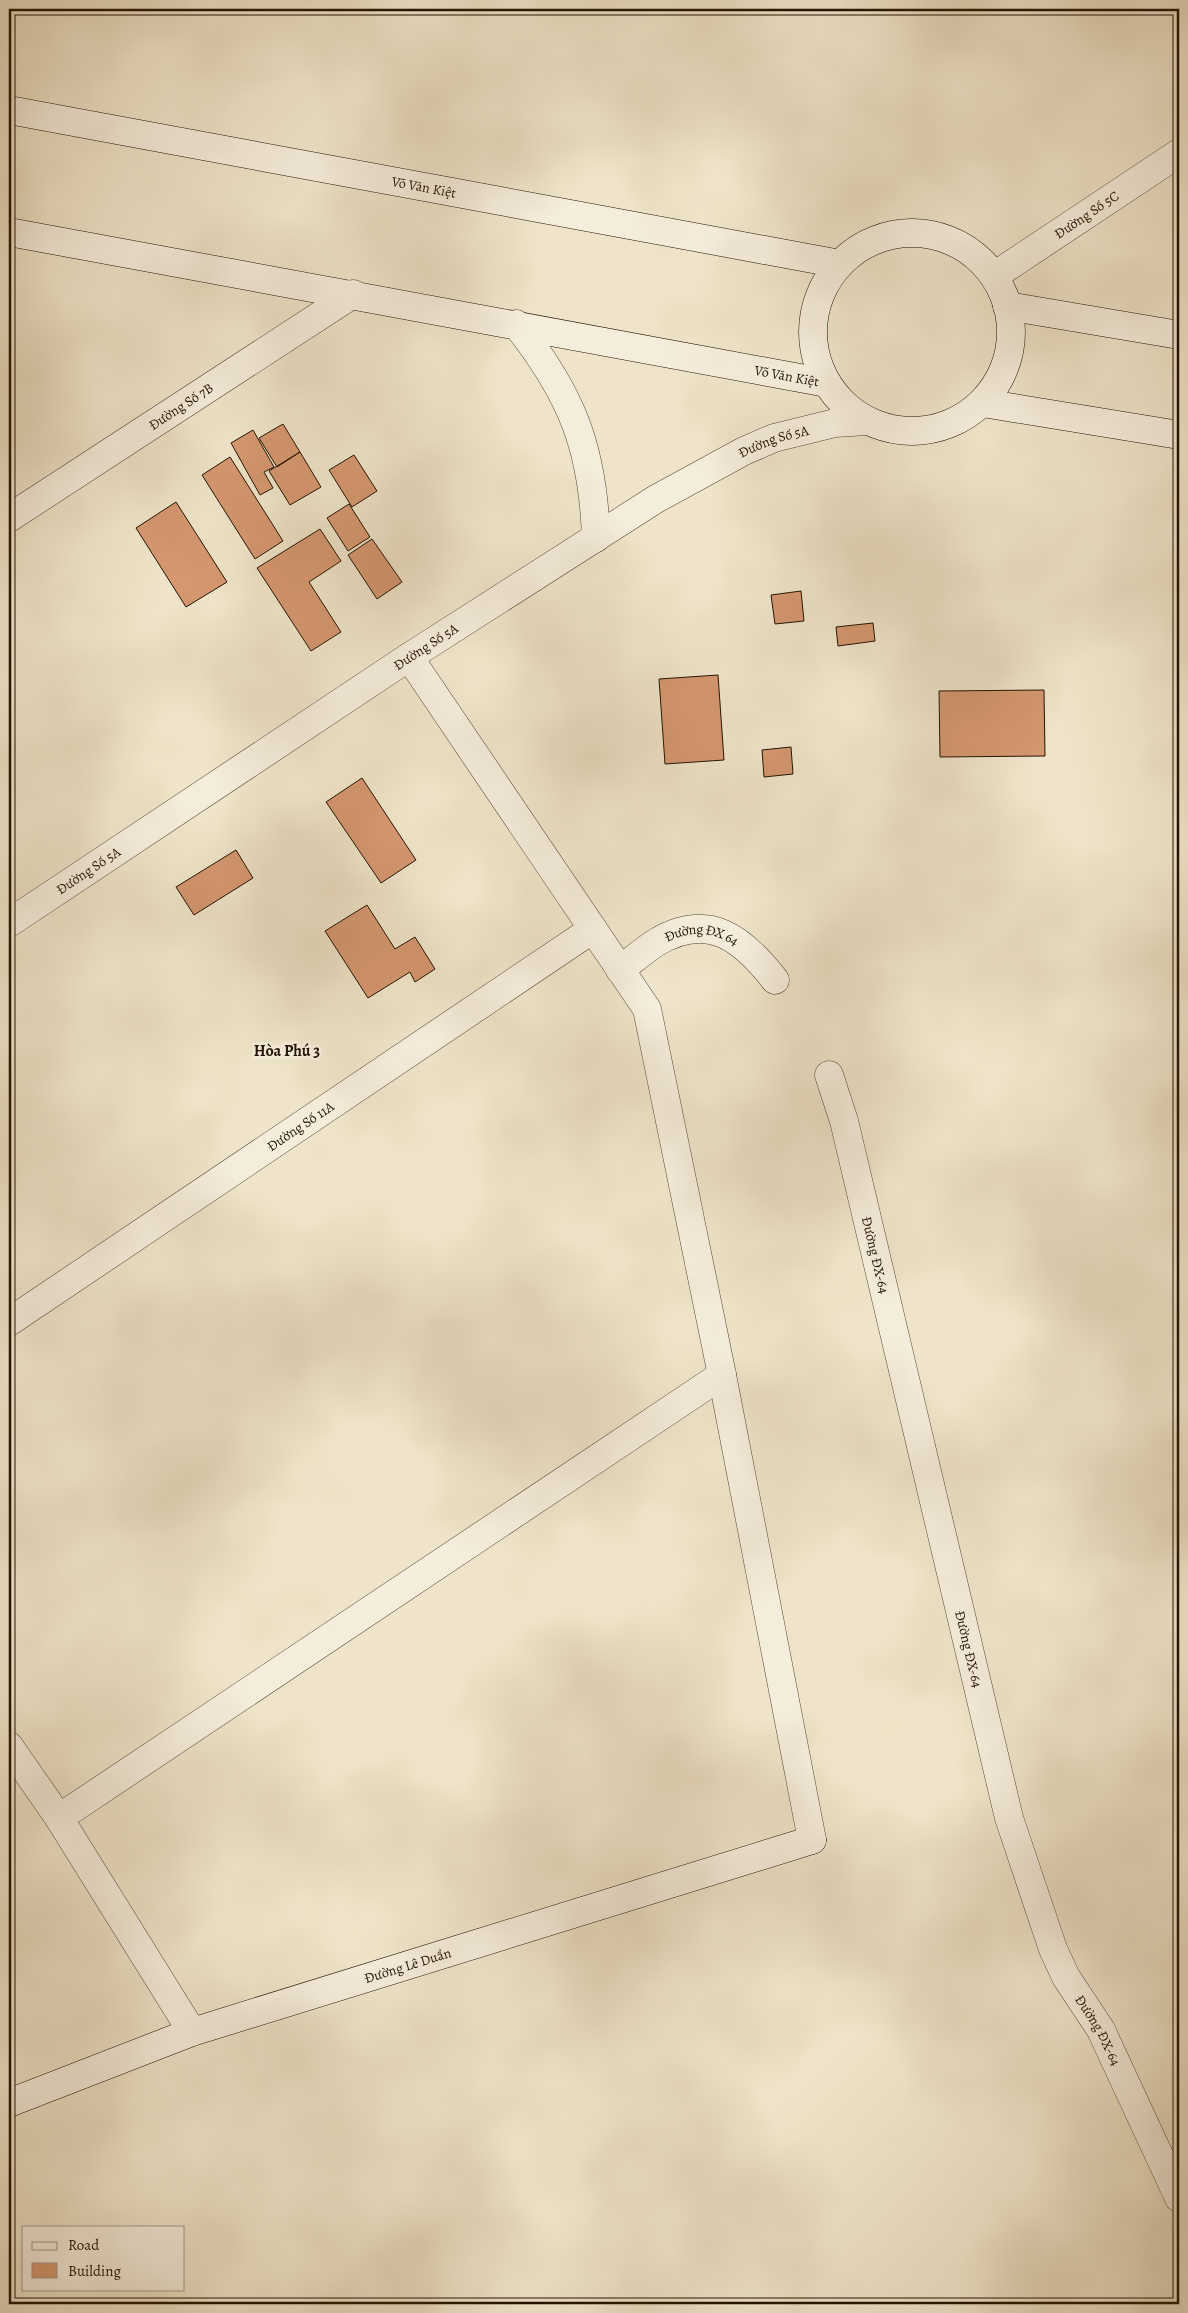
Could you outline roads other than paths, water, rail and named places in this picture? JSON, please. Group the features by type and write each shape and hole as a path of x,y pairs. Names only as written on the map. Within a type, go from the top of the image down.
{"street":[{"name":"Võ Văn Kiệt","path":"9,110 840,264"},
{"name":"Đường Số 5C","path":"994,276 1179,154"},
{"name":"Võ Văn Kiệt","path":"9,232 827,382"},
{"path":"922,233 955,242 983,262 994,276 1001,287 1011,316 1011,348 1001,377 983,403 958,420 928,430 897,430 867,421 839,400 820,372 812,338 816,304 831,273 856,249 887,235 922,233"},
{"name":"Đường Số 7B","path":"9,518 353,294"},
{"path":"1007,306 1179,335"},
{"path":"516,324 540,354 561,387 577,422 588,460 594,498 596,538"},
{"path":"983,403 1179,436"},
{"name":"Đường Số 5A","path":"9,923 409,657 656,499 744,451 774,438 804,429 836,423 867,421"},
{"path":"59,1818 722,1375 647,1009 409,657"},
{"name":"Đường Số 11A","path":"9,1322 593,929"},
{"name":"Đường ĐX 64","path":"620,970 657,942 682,930 706,929 729,936 754,954 775,980"},
{"name":"Đường ĐX-64","path":"828,1075 844,1121 1008,1818 1053,1949 1066,1977 1101,2030 1179,2198"},
{"name":"Đường Lê Duẩn","path":"9,2103 192,2032 812,1840 722,1375"},
{"path":"9,1746 59,1818 192,2032"}],"district":[{"name":"Hòa Phú 3","path":"287,1050"}]}
